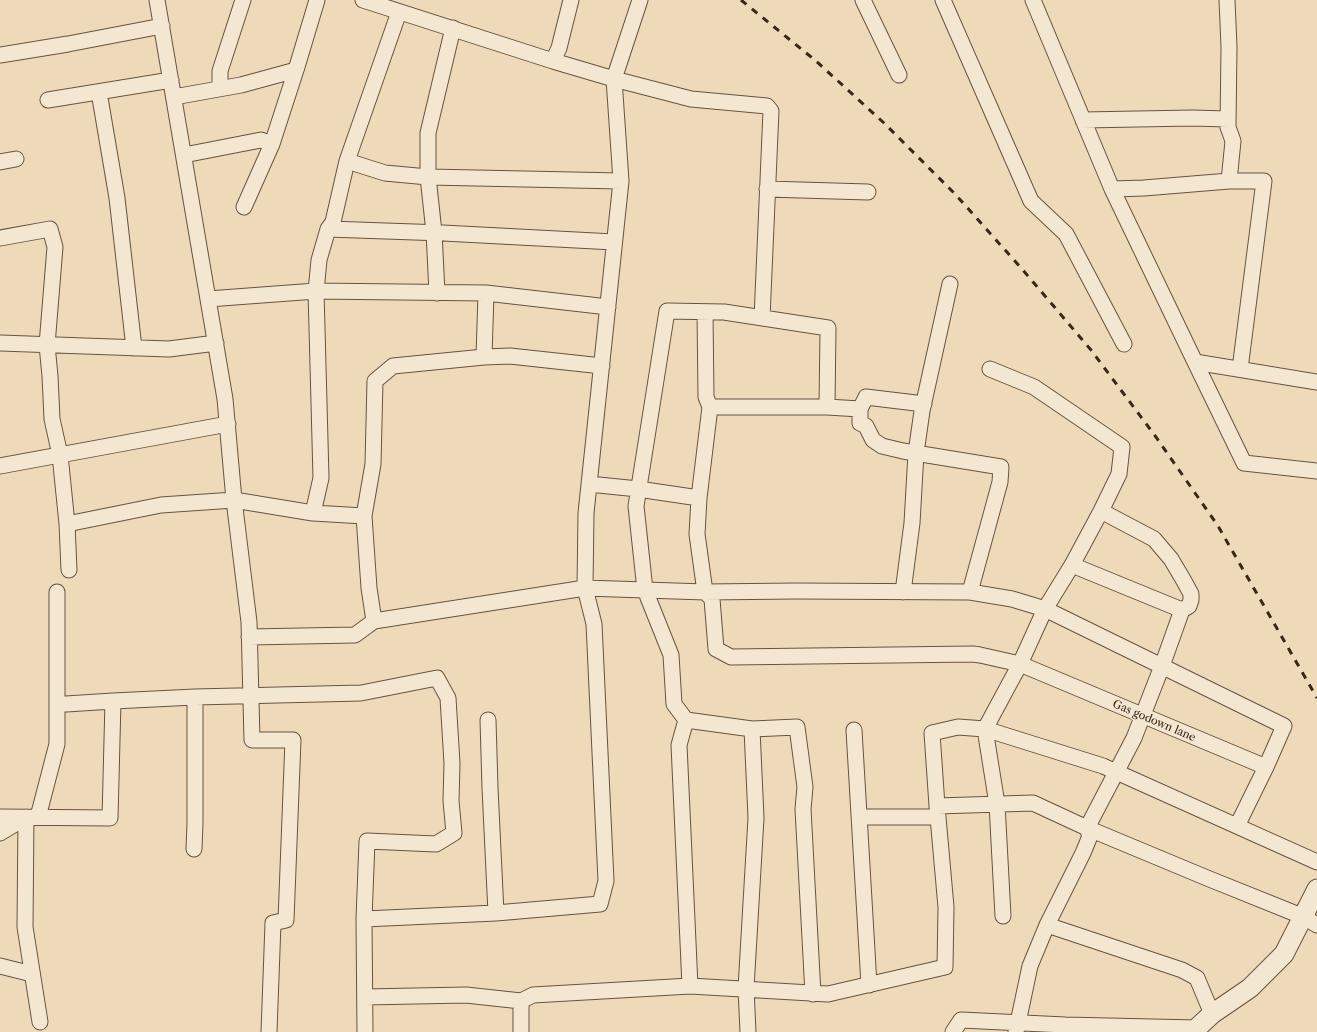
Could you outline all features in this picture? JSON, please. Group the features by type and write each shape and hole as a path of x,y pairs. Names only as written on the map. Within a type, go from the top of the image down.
{"street":[{"path":"157,0 226,399 234,500 248,622 252,740 293,740 286,920 273,923 269,1032"},
{"path":"220,88 220,71 243,0"},
{"path":"244,206 272,144 317,0"},
{"path":"363,0 382,3 399,12 553,61 691,99 767,106 771,111 762,318"},
{"path":"553,61 559,48 571,0"},
{"path":"364,920 496,913 600,904 606,881 594,624 585,588 586,514 620,181 614,78 640,0"},
{"path":"863,0 899,75"},
{"path":"943,0 1031,201 1066,234 1124,344"},
{"path":"1032,0 1112,189 1244,463 1317,471"},
{"path":"1227,0 1229,47 1228,127 1233,141 1229,181"},
{"path":"313,512 321,478 316,290 319,260 328,229 333,222 347,161 399,12"},
{"path":"0,55 162,26"},
{"path":"437,293 434,232 428,177 428,133 453,28"},
{"path":"174,97 241,85 296,70"},
{"path":"48,100 171,80"},
{"path":"99,92 117,198 134,348"},
{"path":"1082,120 1192,118 1228,119"},
{"path":"184,155 261,140 272,144"},
{"path":"0,162 16,159"},
{"path":"347,161 385,173 428,177 620,181"},
{"path":"1112,189 1229,181 1264,181 1240,369"},
{"path":"767,189 868,192"},
{"path":"0,238 50,229 55,247 47,345 52,419 60,455 67,524 69,570"},
{"path":"328,229 434,232 614,242"},
{"path":"903,592 912,523 916,453 924,404 950,284"},
{"path":"208,299 316,290 486,293 608,307"},
{"path":"484,357 486,293"},
{"path":"813,994 803,809 805,787 797,727 752,729 686,720 674,704 671,655 645,590 636,506 667,311 724,312 828,328 827,407"},
{"path":"705,312 706,397 710,407 699,498 697,534 705,592"},
{"path":"0,343 169,349 216,343"},
{"path":"374,621 369,588 364,516 373,464 375,381 393,366 484,357 510,356 602,366"},
{"path":"1195,362 1317,382"},
{"path":"990,369 1034,387 1122,447 1119,474 1102,511 1072,565 1045,609 1020,664 985,729 997,804 1003,916"},
{"path":"924,404 866,397 860,409 860,422 866,426 873,440 882,446 916,453 1001,466 1000,482 970,592"},
{"path":"710,407 827,407 860,409"},
{"path":"0,466 228,424"},
{"path":"589,484 638,489 699,498"},
{"path":"67,524 161,505 234,500 313,512 364,516"},
{"path":"1016,1027 1030,966 1047,925 1090,836 1087,828 1134,738 1182,610 1189,606 1191,594 1174,565 1154,539 1102,511"},
{"path":"1072,565 1182,610"},
{"path":"249,637 355,635 374,621 585,588 705,592 970,592 1012,599 1045,609 1284,726 1237,826"},
{"path":"40,1022 25,927 32,818 57,744 57,592"},
{"name":"Gas godown lane","path":"705,592 712,599 716,649 731,657 980,655 1020,664 1266,767"},
{"path":"66,704 195,697 361,693 436,678 448,698 452,763 451,801 454,833 436,844 367,841 364,920 365,1032"},
{"path":"194,849 195,697"},
{"path":"0,817 110,818 113,701"},
{"path":"488,720 496,913"},
{"path":"686,720 679,745 690,986"},
{"path":"364,997 466,995 521,1002 533,995 690,986 746,988 828,994 945,967 946,907 937,811 932,733 958,727 985,729 1103,766 1317,862"},
{"path":"748,1032 746,988 756,818 752,729"},
{"path":"854,730 860,817 868,985"},
{"path":"860,817 937,811 997,804 1033,803 1087,828 1310,921"},
{"path":"0,833 32,818"},
{"path":"953,1032 961,1020 1016,1027 1196,1030 1212,1014 1250,988 1284,954 1310,921 1317,889"},
{"path":"1047,925 1182,970 1197,978 1212,1014"},
{"path":"0,966 32,974"},
{"path":"521,1002 521,1032"}],"railway":[{"path":"741,0 816,61 884,123 955,194 1022,269 1091,350 1156,437 1218,526 1317,698"}]}
